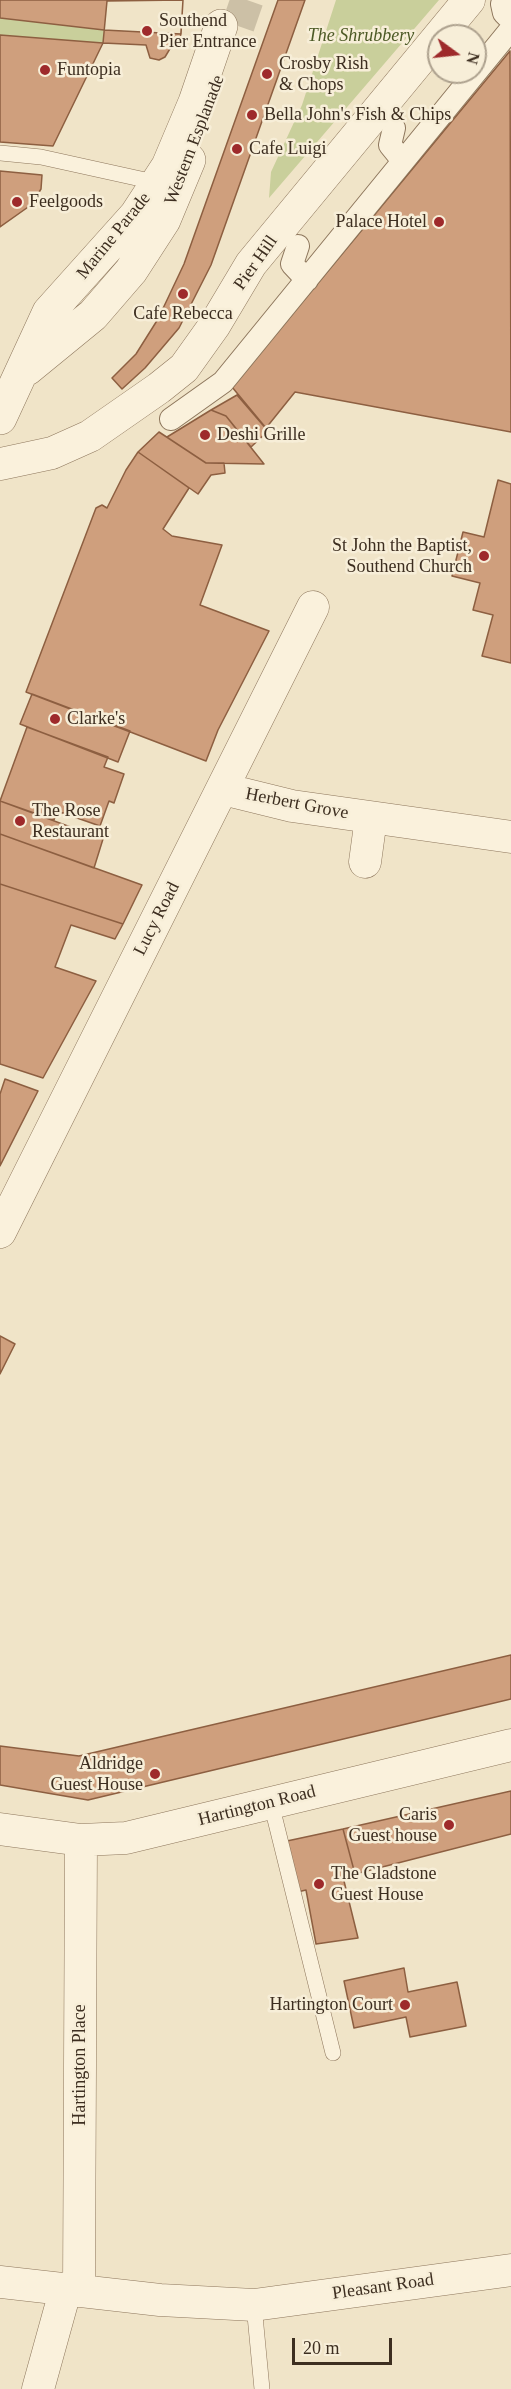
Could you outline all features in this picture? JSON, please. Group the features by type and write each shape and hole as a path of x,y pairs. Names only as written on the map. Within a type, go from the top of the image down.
{"street":[{"name":"Pier Hill","path":"0,464 52,453 90,436 184,368 214,326 251,264 469,0"},
{"path":"504,0 502,4 504,13 511,20"},
{"name":"Marine Parade","path":"0,418 49,312 169,178 168,166 230,26"},
{"path":"171,419 223,382 511,29"},
{"path":"394,128 390,145 394,153 403,161"},
{"name":"Western Esplanade","path":"164,220 169,178"},
{"name":"Marine Parade","path":"23,372 93,315 131,271 164,220"},
{"path":"298,246 292,264 307,280"},
{"name":"Lucy Road","path":"0,1232 313,607"},
{"name":"Herbert Grove","path":"223,789 292,806 511,837"},
{"name":"Herbert Grove","path":"364,862 372,818"},
{"name":"Hartington Road","path":"0,1829 81,1840 126,1838 511,1745"},
{"name":"Hartington Place","path":"38,2389 72,2289 81,1840"},
{"name":"Pleasant Road","path":"0,2282 160,2300 254,2305 511,2270"}],"lane":[{"path":"0,153 41,157 169,178"},
{"path":"271,1803 333,2053"},
{"path":"254,2305 262,2389"}],"green space":[{"name":"The Shrubbery","path":"336,0 439,0 269,198 271,172 302,105"},
{"name":"Funtopia","path":"0,18 104,30 103,43 53,146 0,142"}],"building":[{"path":"0,0 183,0 181,34 104,30 0,18"},
{"path":"183,0 180,47 171,47 165,57 159,60 150,58 146,45 103,43 107,1"},
{"path":"278,0 305,0 211,265 179,328 145,368 122,389 112,378 136,354 158,319 184,264"},
{"name":"Funtopia","path":"0,35 103,43 53,146 0,142"},
{"name":"Palace Hotel","path":"510,51 511,432 295,392 266,428 232,387 483,84 487,84 487,79"},
{"name":"Feelgoods","path":"0,171 42,175 41,189 31,205 0,227"},
{"path":"237,395 268,431 251,447 226,416 211,410"},
{"path":"211,410 226,416 264,464 206,463 167,437"},
{"path":"159,432 206,463 224,463 225,473 211,475 198,494 138,452"},
{"path":"138,452 189,488 163,529 172,536 222,545 200,605 269,631 218,730 206,761 26,692 96,508 102,505 107,508"},
{"name":"St John the Baptist, Southend Church","path":"498,480 511,484 511,663 482,656 493,615 473,610 480,583 452,576 463,532 484,537"},
{"path":"32,694 130,731 118,762 20,724"},
{"path":"27,727 108,757 104,767 124,774 114,803 109,801 100,826 57,811 54,820 0,801"},
{"path":"0,801 103,839 94,868 0,834"},
{"path":"0,834 142,885 123,924 0,884"},
{"path":"0,884 123,924 115,939 71,925 55,967 96,981 43,1078 0,1064"},
{"path":"5,1079 38,1091 0,1166 0,1094"},
{"path":"0,1336 15,1344 0,1374"},
{"path":"511,1655 511,1699 88,1800 0,1785 0,1746 79,1756"},
{"path":"511,1791 511,1834 355,1874 343,1829"},
{"name":"The Gladstone Guest House","path":"343,1829 355,1874 343,1877 358,1938 316,1944 306,1890 293,1893 287,1841"},
{"name":"Hartington Court","path":"404,1968 408,1992 457,1982 466,2026 410,2037 406,2017 354,2028 344,1981"}],"tunnel":[{"path":"238,26 247,0"}],"place":[{"name":"Southend Pier Entrance","path":"147,31"},
{"name":"Funtopia","path":"45,70"},
{"name":"Crosby Rish & Chops","path":"267,74"},
{"name":"Bella John's Fish & Chips","path":"252,115"},
{"name":"Cafe Luigi","path":"237,149"},
{"name":"Feelgoods","path":"17,202"},
{"name":"Palace Hotel","path":"439,222"},
{"name":"Cafe Rebecca","path":"183,294"},
{"name":"Deshi Grille","path":"205,435"},
{"name":"St John the Baptist, Southend Church","path":"484,556"},
{"name":"Clarke's","path":"55,719"},
{"name":"The Rose Restaurant","path":"20,821"},
{"name":"Aldridge Guest House","path":"155,1774"},
{"name":"Caris Guest house","path":"449,1825"},
{"name":"The Gladstone Guest House","path":"319,1884"},
{"name":"Hartington Court","path":"405,2005"}]}
